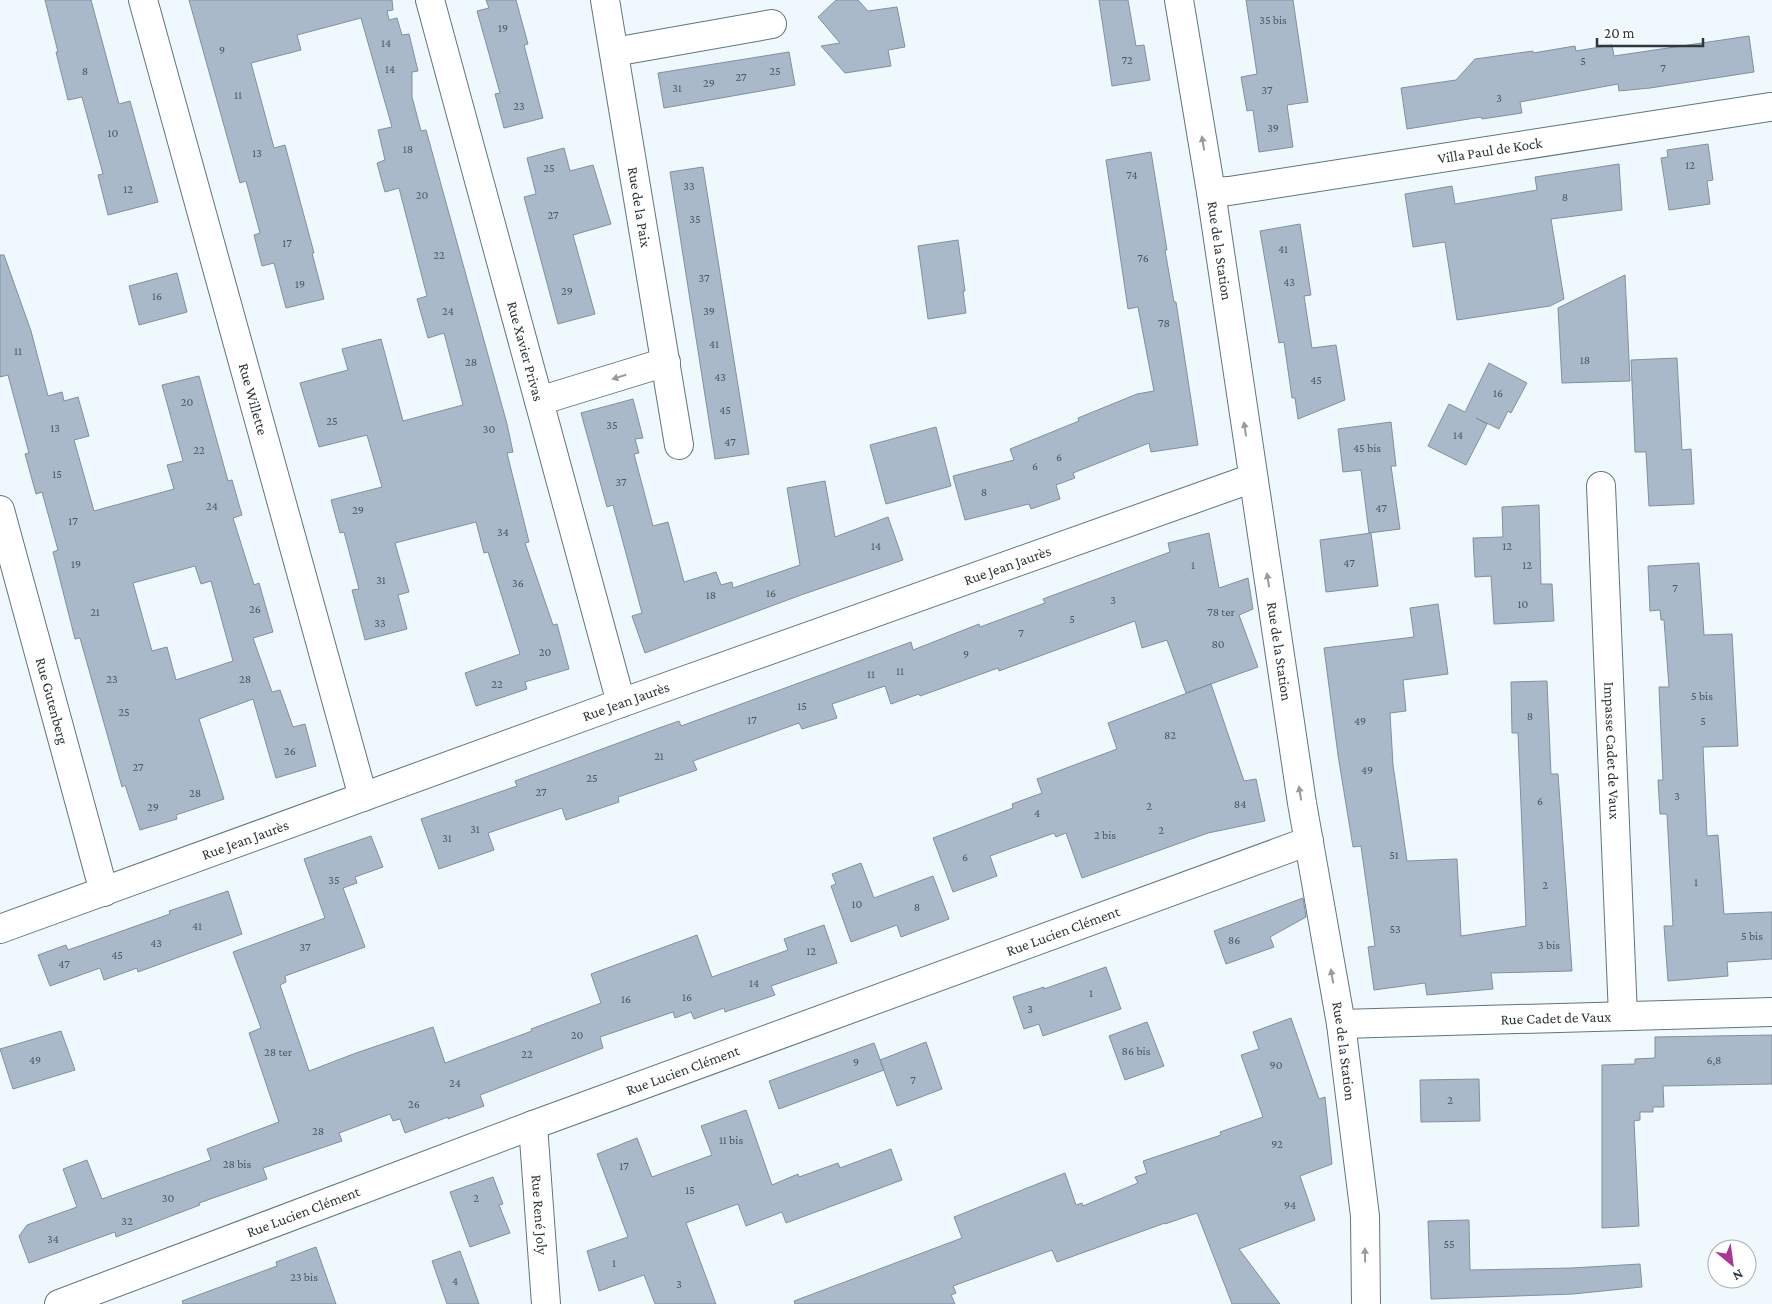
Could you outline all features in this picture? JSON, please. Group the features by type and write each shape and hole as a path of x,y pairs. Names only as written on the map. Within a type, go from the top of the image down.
{"street":[{"name":"Rue Willette","path":"143,0 363,797"},
{"name":"Rue Xavier Privas","path":"430,0 621,703"},
{"name":"Rue de la Paix","path":"605,0 679,445"},
{"name":"Rue de la Station","path":"1179,0 1211,192 1302,803 1341,1024 1365,1216 1366,1304"},
{"path":"614,52 772,24"},
{"name":"Villa Paul de Kock","path":"1211,192 1229,191 1770,107"},
{"path":"539,401 666,362"},
{"name":"Rue Jean Jaurès","path":"0,929 621,703 1253,478"},
{"name":"Impasse Cadet de Vaux","path":"1601,486 1623,1016"},
{"name":"Rue Gutenberg","path":"0,510 104,892"},
{"name":"Rue Lucien Clément","path":"59,1304 533,1125 1309,841"},
{"name":"Rue Cadet de Vaux","path":"1341,1024 1772,1012"},
{"name":"Rue René Joly","path":"533,1125 546,1304"}],"building":[{"path":"45,0 91,0 119,104 130,101 158,202 108,215 98,175 103,174 82,97 68,100"},
{"path":"189,0 392,0 393,10 387,11 389,20 397,18 402,35 409,34 418,71 412,72 412,97 421,131 426,130 507,424 513,452 507,453 529,542 525,543 553,625 557,624 569,669 525,682 527,689 476,706 465,673 520,654 488,552 484,553 476,522 395,543 409,592 398,595 407,629 365,640 352,590 359,589 344,532 340,533 331,500 382,487 367,435 319,447 300,383 348,370 342,349 381,339 403,421 463,405 444,333 428,338 417,299 427,296 399,188 385,192 377,163 385,160 378,130 392,127 361,18 297,35 301,50 251,63 274,148 285,145 314,253 312,253 324,299 286,308 274,263 262,266 254,235 260,233 246,181 240,183"},
{"path":"486,0 516,0 528,44 524,45 543,118 504,128 495,94 500,93 477,11 489,8"},
{"path":"836,0 858,0 868,11 897,7 905,47 888,50 891,66 845,73 821,46 840,43 818,17"},
{"path":"1099,0 1128,0 1136,46 1144,45 1150,80 1112,86"},
{"path":"1246,0 1293,0 1308,102 1287,105 1293,147 1259,152 1253,110 1247,111 1241,77 1257,74"},
{"path":"1749,36 1754,72 1619,91 1618,84 1520,102 1522,113 1482,119 1481,117 1407,129 1401,88 1456,80 1475,59 1533,51 1533,53 1575,46 1576,51 1612,45 1614,56"},
{"path":"789,52 795,85 664,108 658,73"},
{"path":"1708,144 1713,180 1707,181 1710,204 1669,210 1661,158 1668,157 1667,150"},
{"path":"564,148 570,171 593,165 611,224 573,235 595,314 558,324 524,197 536,194 527,158"},
{"path":"1151,152 1167,250 1165,250 1174,302 1176,302 1198,445 1151,452 1149,443 1073,473 1075,478 1056,485 1060,499 1031,509 1029,504 965,520 953,476 1014,460 1010,449 1079,421 1078,418 1137,394 1154,391 1138,307 1128,309 1106,160"},
{"path":"1619,164 1622,210 1551,219 1564,299 1550,306 1457,320 1445,242 1413,247 1405,194 1452,186 1455,204 1537,190 1535,177"},
{"path":"703,167 749,454 715,459 670,172"},
{"path":"1300,224 1311,295 1304,296 1312,348 1336,345 1345,400 1298,419 1295,398 1292,398 1284,342 1279,343 1260,231"},
{"path":"958,240 966,313 928,319 918,246"},
{"path":"0,255 4,255 31,331 48,396 62,392 64,401 78,397 89,436 74,440 94,511 174,489 167,465 183,461 162,385 199,376 228,481 232,480 242,515 233,518 254,585 259,583 273,632 253,638 272,692 280,690 293,727 305,724 316,766 276,778 253,699 199,719 224,799 176,815 177,819 140,830 125,785 122,787 80,638 75,639 53,552 58,550 42,492 36,494 25,454 29,453 8,375 0,377","holes":["195,566 201,584 211,581 233,661 176,680 167,647 152,651 133,583"]},
{"path":"177,273 187,312 139,325 129,286"},
{"path":"1625,275 1630,381 1562,383 1558,308"},
{"path":"1677,358 1682,450 1691,449 1694,504 1649,506 1646,452 1635,452 1631,360"},
{"path":"1489,363 1527,383 1511,413 1508,411 1499,429 1476,418 1487,424 1466,465 1428,446 1449,404 1465,412"},
{"path":"633,399 643,438 635,439 639,453 634,454 653,526 668,522 684,582 716,572 721,585 732,582 733,588 800,565 787,488 825,481 835,537 888,517 903,560 801,595 645,653 632,616 642,613 613,505 607,507 581,413"},
{"path":"1391,422 1396,466 1391,466 1400,529 1369,533 1361,470 1343,472 1338,429"},
{"path":"936,427 951,486 886,504 870,445"},
{"path":"1539,505 1541,584 1552,584 1554,621 1494,624 1491,576 1475,577 1473,538 1503,537 1502,507"},
{"path":"1209,533 1219,588 1248,578 1253,609 1239,615 1258,667 1186,693 1167,640 1142,648 1135,621 999,671 998,668 920,696 919,694 891,704 885,686 832,704 837,718 802,729 799,723 693,761 697,770 618,797 619,802 566,820 562,808 488,833 494,850 439,869 421,819 517,786 515,781 679,721 681,726 911,642 913,650 979,624 980,627 1045,603 1043,599 1170,552 1168,543"},
{"path":"1371,533 1378,586 1326,592 1320,540"},
{"path":"1699,563 1704,635 1732,634 1738,746 1703,747 1707,836 1718,835 1724,914 1772,912 1772,959 1727,962 1728,976 1668,981 1664,926 1673,926 1667,814 1660,814 1658,780 1663,780 1659,687 1669,687 1664,620 1661,620 1660,610 1650,611 1648,566"},
{"path":"1438,604 1448,674 1403,680 1406,711 1390,713 1393,765 1407,861 1457,859 1461,936 1526,926 1518,733 1512,733 1511,682 1547,681 1551,774 1558,774 1572,971 1491,973 1493,989 1427,995 1425,983 1374,990 1368,947 1375,946 1361,846 1353,847 1338,755 1324,648 1414,637 1410,608"},
{"path":"1211,684 1244,781 1256,779 1265,821 1208,833 1082,878 1066,833 1056,837 1054,833 990,856 997,876 953,892 933,838 1013,808 1012,804 1042,793 1037,779 1117,749 1108,723"},
{"path":"371,836 383,867 355,877 357,883 343,888 365,947 285,976 286,982 280,985 309,1071 433,1027 445,1063 601,1003 591,974 697,935 712,977 788,950 784,939 824,925 837,963 771,986 775,995 725,1012 724,1008 694,1019 691,1012 675,1018 673,1012 600,1037 603,1048 480,1095 484,1106 448,1119 448,1117 405,1133 400,1119 393,1121 390,1114 339,1133 342,1141 263,1168 267,1179 199,1203 200,1205 116,1237 115,1232 29,1263 19,1236 27,1225 77,1207 63,1169 87,1160 102,1199 211,1160 207,1149 279,1122 249,1033 261,1028 233,952 325,918 304,859"},
{"path":"861,863 874,898 933,876 949,919 901,937 897,925 851,942 831,886 836,884 832,874"},
{"path":"228,891 242,934 138,972 137,968 104,980 100,968 50,986 38,955 66,945 68,950 170,914 169,911"},
{"path":"1303,898 1306,917 1270,937 1274,947 1226,964 1214,931"},
{"path":"1106,967 1121,1009 1043,1036 1039,1024 1024,1029 1013,997 1044,987 1044,989"},
{"path":"1291,1018 1319,1099 1325,1097 1332,1164 1300,1176 1315,1220 1239,1249 1280,1304 1232,1304 1197,1213 1057,1262 1052,1250 953,1286 956,1293 951,1295 955,1304 795,1304 794,1301 962,1238 954,1217 1065,1173 1076,1205 1082,1203 1083,1206 1138,1183 1135,1177 1147,1173 1143,1161 1221,1135 1220,1132 1263,1117 1241,1055 1259,1049 1253,1032"},
{"path":"1147,1022 1164,1066 1125,1080 1109,1036"},
{"path":"61,1031 75,1070 13,1089 0,1049"},
{"path":"1772,1035 1772,1084 1663,1086 1664,1107 1653,1107 1653,1112 1640,1112 1640,1120 1634,1121 1639,1226 1602,1228 1602,1065 1635,1064 1635,1059 1655,1058 1655,1037"},
{"path":"926,1042 942,1089 897,1106 880,1060"},
{"path":"874,1043 884,1070 779,1109 769,1081"},
{"path":"1479,1079 1480,1121 1421,1122 1420,1080"},
{"path":"746,1110 772,1185 798,1174 799,1177 838,1163 840,1168 891,1149 902,1180 786,1223 782,1212 746,1226 738,1204 686,1223 716,1304 655,1304 644,1275 599,1291 587,1251 628,1237 597,1154 637,1138 652,1177 712,1155 701,1126"},
{"path":"493,1177 503,1204 499,1205 510,1233 470,1247 450,1192"},
{"path":"1469,1220 1470,1270 1572,1268 1640,1264 1642,1287 1573,1294 1431,1299 1428,1221"},
{"path":"316,1247 336,1304 183,1304 182,1301 277,1266 276,1262"},
{"path":"460,1251 479,1304 447,1304 432,1261"}]}
